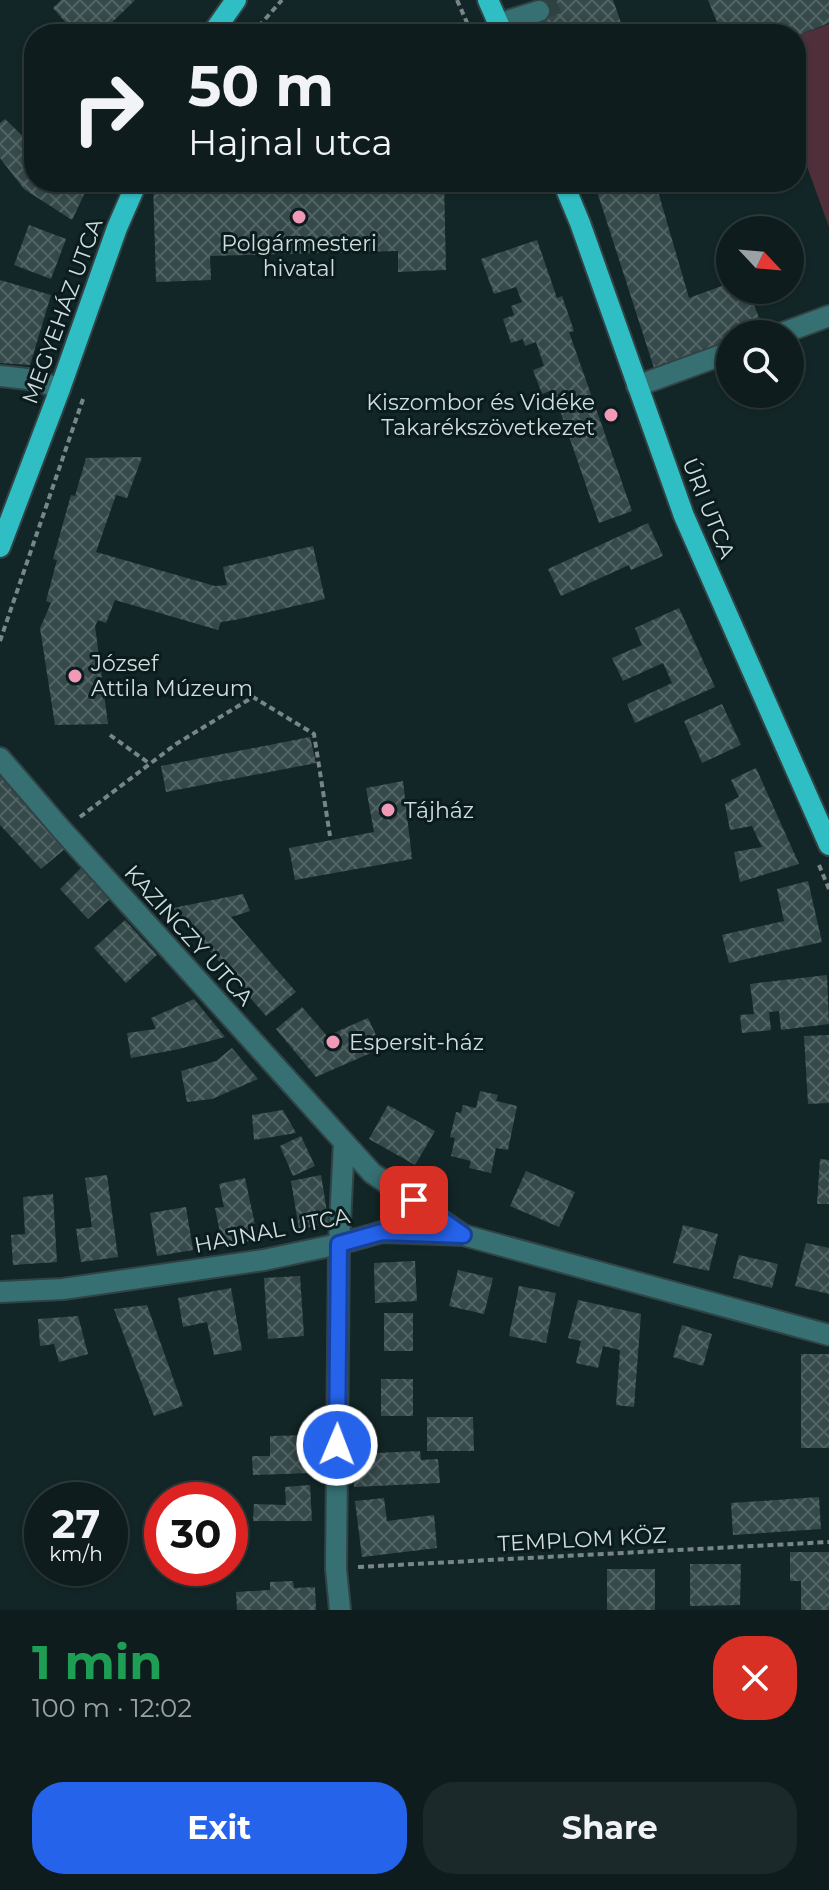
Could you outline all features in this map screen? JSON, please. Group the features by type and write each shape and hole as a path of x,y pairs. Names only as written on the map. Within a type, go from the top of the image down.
{"main road":[{"path":"488,0 498,24"},
{"path":"219,24 236,1"},
{"name":"MEGYEHÁZ UTCA","path":"0,547 133,192"},
{"name":"ÚRI UTCA","path":"567,192 684,516 829,845"}],"street":[{"path":"511,24 539,11"},
{"path":"804,325 829,316"},
{"path":"637,386 716,357"},
{"path":"0,376 36,380 60,389"},
{"name":"KAZINCZY UTCA","path":"0,758 372,1173 463,1235"},
{"path":"340,1610 336,1569 339,1244 344,1142"},
{"name":"HAJNAL UTCA","path":"0,1292 63,1289 264,1260 382,1232 463,1235 829,1335"}],"path":[{"path":"261,24 282,0"},
{"path":"457,0 468,24"},
{"path":"62,830 176,744 253,697 314,734 330,836"},
{"path":"110,735 150,764"},
{"name":"TEMPLOM KÖZ","path":"336,1569 829,1542"}],"shaded area":[{"path":"829,24 829,227 806,164 806,32"}],"building":[{"path":"61,0 135,0 110,24 67,24 53,8"},
{"path":"534,0 613,0 621,24 544,24"},
{"path":"708,0 829,0 829,23 806,32 806,24 718,24"},
{"path":"5,119 24,137 24,189 0,158 0,123"},
{"path":"29,192 85,192 72,220"},
{"name":"Polgármesteri hivatal","path":"153,192 444,192 446,270 398,272 398,251 210,256 211,280 156,282"},
{"path":"597,192 658,192 689,298 716,288 716,304 754,304 760,320 716,320 716,345 654,368"},
{"path":"29,225 66,239 51,279 14,265"},
{"path":"537,240 557,298 562,296 574,331 569,332 632,511 599,523 553,390 542,394 533,370 544,366 536,342 525,346 523,339 511,343 503,319 514,315 511,306 522,302 516,287 494,294 481,259"},
{"path":"0,280 51,295 30,365 0,363"},
{"path":"142,457 127,498 116,495 96,552 215,586 227,585 223,567 313,546 325,599 221,622 218,630 115,600 106,623 98,620 95,626 108,724 55,725 40,628 51,603 46,601 57,560 53,559 71,495 75,496 86,458"},
{"path":"648,523 663,556 631,570 629,565 561,596 548,569"},
{"path":"679,608 715,687 635,723 627,704 672,683 663,663 623,681 612,658 642,645 635,628"},
{"path":"722,704 741,745 702,763 684,721"},
{"path":"310,737 316,763 166,792 161,766"},
{"path":"756,768 799,864 740,882 734,852 762,847 752,826 730,830 725,804 739,797 731,780"},
{"path":"0,776 66,848 41,869 0,825"},
{"name":"Tájház","path":"403,781 412,859 295,880 289,848 374,832 366,788"},
{"path":"82,867 111,898 88,919 60,889"},
{"path":"808,881 822,942 729,963 722,935 784,921 777,889"},
{"path":"243,894 250,911 231,917 296,992 266,1016 173,908"},
{"path":"125,920 157,955 126,983 94,948"},
{"path":"827,975 829,1024 781,1030 779,1011 769,1012 771,1030 742,1033 740,1015 754,1014 750,984"},
{"path":"194,999 225,1037 131,1058 127,1033 156,1029 151,1018"},
{"name":"Espersit-ház","path":"302,1007 327,1036 368,1018 382,1048 316,1077 276,1029"},
{"path":"829,1035 829,1103 808,1104 804,1036"},
{"path":"232,1048 258,1079 212,1099 187,1102 181,1071 216,1061"},
{"path":"480,1091 498,1095 496,1101 517,1106 508,1150 496,1148 491,1173 469,1168 471,1161 451,1156 455,1138 450,1137 456,1112 461,1113 463,1105 476,1108"},
{"path":"388,1105 435,1131 415,1165 369,1139"},
{"path":"283,1110 296,1133 254,1140 252,1115"},
{"path":"301,1136 315,1166 293,1176 280,1146"},
{"path":"820,1159 829,1160 829,1204 817,1204"},
{"path":"526,1171 575,1192 559,1227 510,1206"},
{"path":"107,1175 118,1257 81,1262 76,1229 92,1227 85,1178"},
{"path":"321,1175 329,1224 299,1229 291,1181"},
{"path":"245,1178 258,1239 223,1247 215,1208 224,1207 219,1184"},
{"path":"53,1194 57,1262 13,1265 11,1235 25,1234 23,1197"},
{"path":"186,1207 193,1250 157,1256 150,1213"},
{"path":"683,1225 718,1234 709,1271 673,1263"},
{"path":"806,1243 829,1248 829,1294 795,1286"},
{"path":"739,1255 778,1264 772,1288 733,1278"},
{"path":"415,1261 417,1301 375,1303 374,1263"},
{"path":"458,1270 493,1278 484,1314 449,1306"},
{"path":"300,1276 304,1336 268,1339 264,1278"},
{"path":"519,1286 556,1293 546,1343 509,1336"},
{"path":"231,1288 242,1350 214,1355 207,1322 183,1327 178,1298"},
{"path":"578,1300 641,1314 634,1407 616,1405 620,1350 603,1346 598,1368 576,1363 581,1341 568,1338"},
{"path":"147,1305 183,1406 154,1416 114,1309"},
{"path":"384,1313 413,1313 413,1351 384,1351"},
{"path":"78,1316 88,1354 59,1362 54,1344 40,1346 38,1319"},
{"path":"682,1325 712,1334 703,1366 673,1357"},
{"path":"801,1354 829,1354 829,1448 801,1448"},
{"path":"381,1379 413,1379 413,1416 381,1416"},
{"path":"427,1417 473,1417 474,1451 427,1451"},
{"path":"309,1435 310,1473 253,1475 252,1456 270,1456 270,1436"},
{"path":"420,1451 421,1460 438,1459 440,1483 354,1487 353,1454"},
{"path":"310,1485 312,1521 253,1521 254,1504 286,1505 285,1487"},
{"path":"819,1497 821,1529 733,1535 731,1503"},
{"path":"384,1498 387,1521 434,1515 437,1548 362,1557 355,1501"},
{"path":"790,1552 829,1552 829,1610 801,1610 801,1581 790,1581"},
{"path":"690,1564 741,1564 740,1605 690,1606"},
{"path":"607,1569 655,1569 655,1610 607,1610"},
{"path":"293,1581 294,1588 315,1587 316,1610 237,1610 236,1592 270,1590 270,1582"}],"tunnel":[{"path":"539,11 566,0"}],"place":[{"name":"Polgármesteri hivatal","path":"299,217"},
{"name":"Kiszombor és Vidéke Takarékszövetkezet","path":"611,415"},
{"name":"József Attila Múzeum","path":"75,676"},
{"name":"Tájház","path":"388,810"},
{"name":"Espersit-ház","path":"333,1042"}],"route":[{"path":"337,1445 339,1244 382,1232 463,1235 414,1200"}]}
